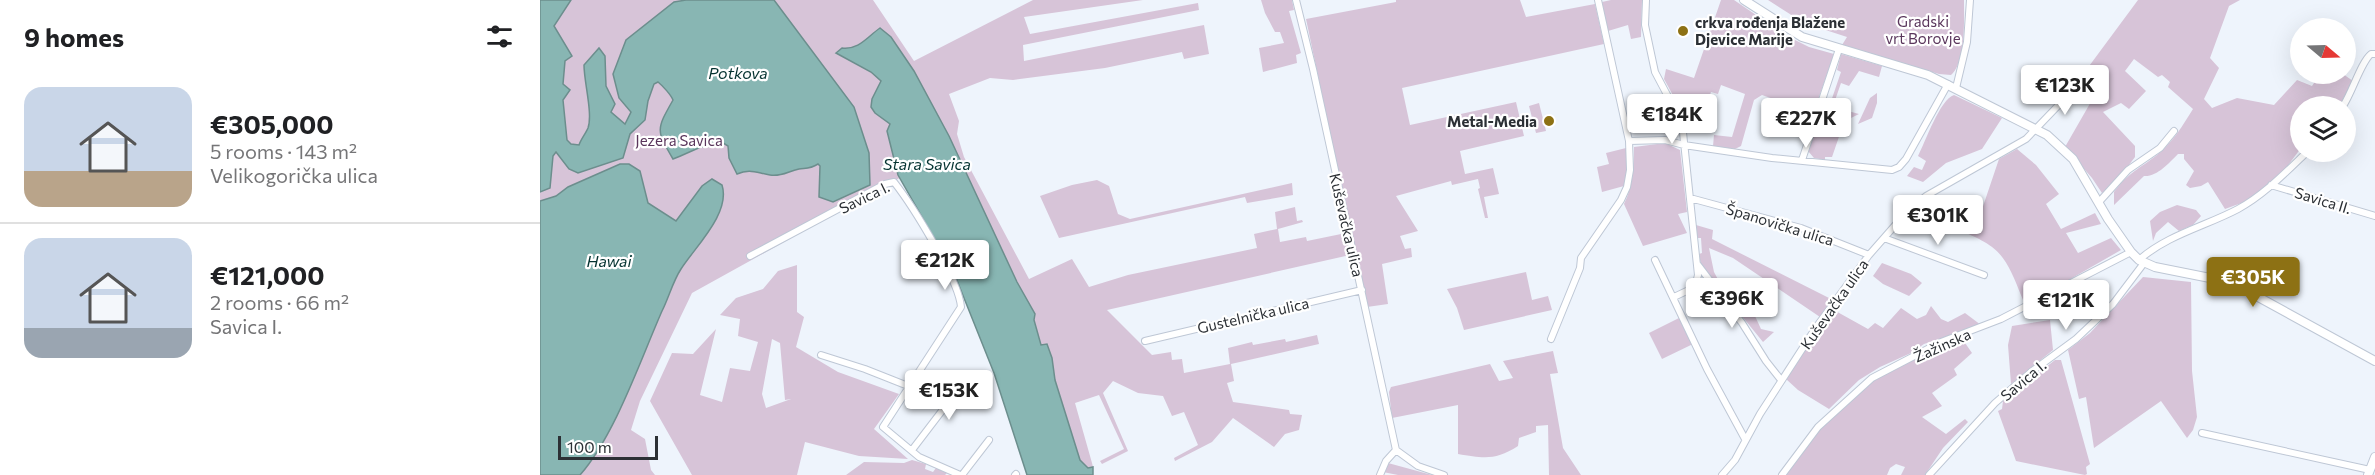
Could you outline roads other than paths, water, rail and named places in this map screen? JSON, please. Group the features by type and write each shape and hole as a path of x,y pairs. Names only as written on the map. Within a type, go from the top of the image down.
{"street":[{"name":"Kuševačka ulica","path":"1296,0 1396,450"},
{"path":"1551,339 1580,268 1581,258 1616,209 1627,186 1630,170 1629,141 1598,0"},
{"path":"1646,0 1646,25 1655,72 1682,123 1697,265 1697,285 1674,297"},
{"path":"1744,0 1796,34 1915,71 1948,84 2036,129 2055,141 2073,159 2108,219 2131,252 2141,261 2163,269 2225,281 2240,287 2375,361"},
{"path":"1956,88 1967,42 1970,0"},
{"path":"1802,160 1839,49"},
{"path":"2349,96 2365,60 2371,54 2375,54"},
{"path":"1629,141 1657,139 1772,158 1897,169 1906,159 1948,84"},
{"name":"Kuševačka ulica","path":"1722,475 1735,460 1744,439 1817,326 1884,238 1918,201 2019,144 2076,87"},
{"path":"2099,202 2128,170 2160,148 2174,131"},
{"name":"Savica I.","path":"1929,475 1995,404 2087,329 2113,304 2141,261 2160,243 2238,209 2271,185 2296,162"},
{"name":"Savica I.","path":"750,256 885,184 894,182 928,234 950,275 959,295 961,307 960,312 908,386 884,427 926,460 961,475 989,440"},
{"name":"Savica II.","path":"2271,185 2375,216"},
{"name":"Španovička ulica","path":"1690,198 1792,225 1869,255"},
{"path":"1884,238 1984,275"},
{"name":"Žažinska","path":"1782,475 1818,427 1872,378 1941,342 2001,319 2131,252"},
{"path":"1655,260 1707,369 1744,439"},
{"path":"1697,265 1742,322 1766,361 1781,380"},
{"name":"Gustelnička ulica","path":"1145,341 1362,290"},
{"path":"821,355 908,386"},
{"path":"912,450 967,378"},
{"path":"2202,433 2369,472 2375,458"},
{"path":"1380,475 1386,461 1396,450 1418,466 1444,475"}],"water":[{"name":"Potkova","path":"540,0 571,0 554,26 572,56 565,61 563,84 570,90 563,100 567,140 571,144 579,145 589,122 584,65 599,48 605,56 606,86 615,104 611,112 625,124 631,112 619,98 613,74 626,40 674,2 774,0 854,107 869,153 870,185 833,202 819,197 820,166 818,164 811,168 778,175 750,171 737,174 729,158 728,146 720,141 673,159 663,142 660,130 663,118 673,100 658,82 654,84 648,101 645,120 630,134 623,158 578,173 569,169 556,152 553,156 550,188 540,192"},
{"name":"Stara Savica","path":"880,28 891,37 914,71 949,136 1017,282 1035,314 1034,320 1041,345 1047,344 1052,358 1055,380 1080,460 1088,468 1093,467 1093,475 1027,475 994,373 954,273 898,175 887,131 890,124 875,113 871,107 872,99 881,81 871,72 836,53 842,48 858,45"},
{"name":"Hawai","path":"620,164 629,164 640,171 648,203 676,221 702,186 712,179 722,185 721,207 710,229 678,274 616,419 593,459 580,475 540,475 540,201 556,196 568,187"}],"place":[{"name":"crkva rođenja Blažene Djevice Marije","path":"1683,31"},
{"name":"Metal-Media","path":"1549,121"}],"park label":[{"name":"Gradski vrt Borovje","path":"1923,30"},
{"name":"Jezera Savica","path":"679,140"}]}
